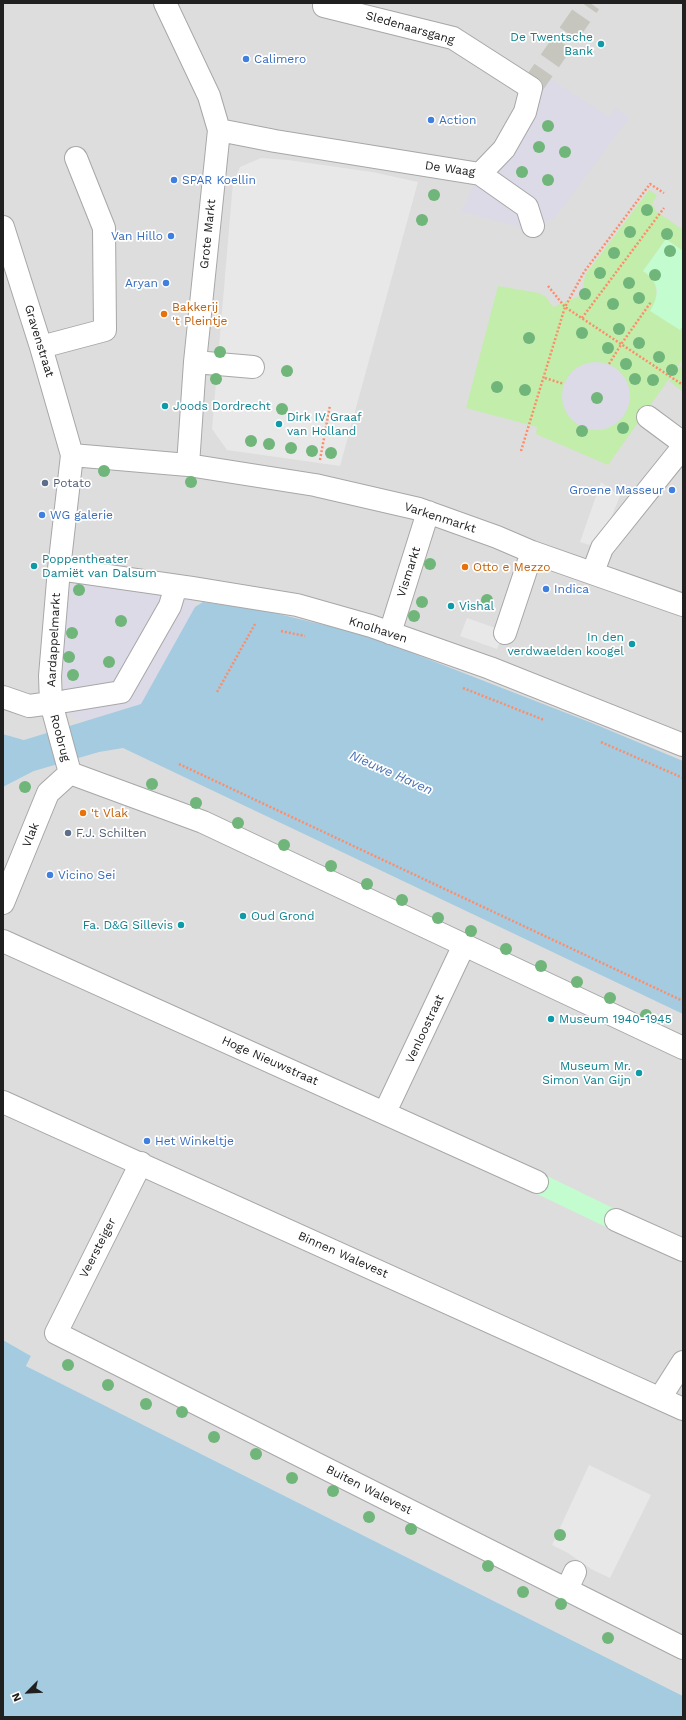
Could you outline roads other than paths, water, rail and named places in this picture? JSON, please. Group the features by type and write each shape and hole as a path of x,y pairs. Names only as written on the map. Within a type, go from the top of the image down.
{"street":[{"path":"165,3 209,96 219,130"},
{"name":"Sledenaarsgang","path":"324,6 453,38 531,88"},
{"name":"De Waag","path":"219,130 275,141 480,174 504,148 525,112 531,88"},
{"name":"Grote Markt","path":"188,465 195,362 219,130"},
{"path":"41,347 105,330 104,228 76,158"},
{"path":"480,174 527,207 534,226"},
{"name":"Gravenstraat","path":"3,227 9,267 41,347 72,455"},
{"path":"195,362 253,367"},
{"path":"648,417 683,443"},
{"path":"593,572 602,548 683,447"},
{"path":"72,455 188,465"},
{"name":"Aardappelmarkt","path":"72,455 59,569 50,676 59,702 121,692 170,606 176,586"},
{"name":"Varkenmarkt","path":"188,465 315,485 428,512 497,537 532,552 593,572 683,605"},
{"name":"Vismarkt","path":"390,633 428,512"},
{"path":"505,633 532,552"},
{"name":"Knolhaven","path":"59,569 297,605 370,626 490,668 683,745"},
{"path":"3,696 29,706 59,702"},
{"name":"Roobrug","path":"59,702 57,725 69,769"},
{"path":"69,769 203,822 683,1048"},
{"name":"Vlak","path":"3,903 48,793 69,769"},
{"name":"Hoge Nieuwstraat","path":"3,941 385,1112 537,1182"},
{"name":"Venloostraat","path":"385,1112 464,945"},
{"name":"Binnen Walevest","path":"3,1102 683,1409"},
{"name":"Veersteiger","path":"56,1333 141,1163"},
{"path":"616,1220 683,1250"},
{"name":"Buiten Walevest","path":"56,1333 571,1581 683,1648"},
{"path":"660,1398 683,1362"}],"water":[{"name":"Nieuwe Haven","path":"203,602 266,611 366,635 592,723 683,761 683,1014 123,748 99,752 34,771 3,787 3,734 24,740 141,704 195,607"},
{"path":"3,1340 31,1356 26,1366 683,1696 683,1717 3,1717"}],"tunnel":[{"path":"531,88 590,3"}],"place":[{"name":"De Twentsche Bank","path":"601,44"},
{"name":"Calimero","path":"246,59"},
{"name":"Action","path":"431,120"},
{"name":"SPAR Koellin","path":"174,180"},
{"name":"Van Hillo","path":"171,236"},
{"name":"Aryan","path":"166,283"},
{"name":"Bakkerij 't Pleintje","path":"164,314"},
{"name":"Joods Dordrecht","path":"165,406"},
{"name":"Dirk IV Graaf van Holland","path":"279,424"},
{"name":"Potato","path":"45,483"},
{"name":"Groene Masseur","path":"672,490"},
{"name":"WG galerie","path":"42,515"},
{"name":"Poppentheater Damiët van Dalsum","path":"34,566"},
{"name":"Otto e Mezzo","path":"465,567"},
{"name":"Indica","path":"546,589"},
{"name":"Vishal","path":"451,606"},
{"name":"In den verdwaelden koogel","path":"632,644"},
{"name":"'t Vlak","path":"83,813"},
{"name":"F.J. Schilten","path":"68,833"},
{"name":"Vicino Sei","path":"50,875"},
{"name":"Oud Grond","path":"243,916"},
{"name":"Fa. D&G Sillevis","path":"181,925"},
{"name":"Museum 1940-1945","path":"551,1019"},
{"name":"Museum Mr. Simon Van Gijn","path":"639,1073"},
{"name":"Het Winkeltje","path":"147,1141"}]}
